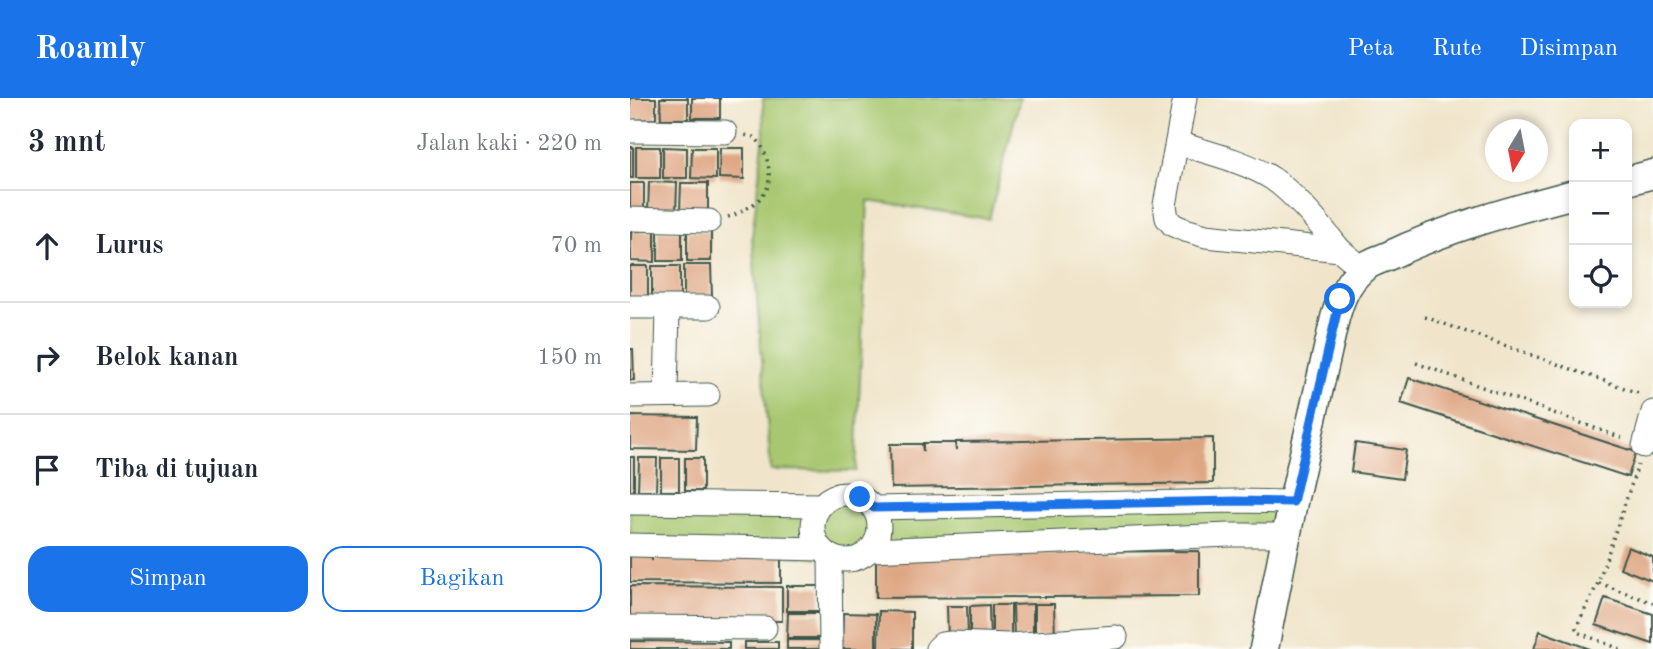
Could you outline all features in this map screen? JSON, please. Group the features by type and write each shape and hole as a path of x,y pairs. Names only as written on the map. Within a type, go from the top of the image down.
{"street":[{"path":"1185,98 1165,205 1167,218 1173,225 1206,236 1340,250"},
{"path":"630,131 725,132"},
{"path":"1177,143 1257,170 1274,180 1318,222 1340,250 1362,268"},
{"path":"1632,180 1653,174"},
{"path":"1264,649 1293,502 1340,299 1348,284 1362,268 1412,244 1523,207 1569,195"},
{"path":"630,219 709,221"},
{"path":"630,307 708,307"},
{"path":"666,395 668,308"},
{"path":"630,396 708,395"},
{"path":"1644,446 1647,403"},
{"path":"630,545 825,553 851,560 870,550 877,541 879,530 874,508 860,497 844,493 835,495 820,505 813,519 813,535 825,553 831,649"},
{"path":"874,508 1293,502"},
{"path":"630,503 820,505"},
{"path":"870,550 1287,534"},
{"path":"630,627 734,639 765,628"},
{"path":"937,649 942,644 951,643 1010,647 1116,637"}],"path":[{"path":"709,221 743,212 759,199 768,186 769,163 760,143 754,137 725,132"},
{"path":"1425,317 1647,403"},
{"path":"1416,363 1644,446 1598,583 1576,628 1577,632 1620,649"},
{"path":"1598,583 1653,603"}],"green space":[{"path":"763,98 1020,98 989,219 868,201 856,471 771,470 752,237 764,134"},
{"path":"843,493 868,501 1293,502 1287,535 861,556 851,560 630,545 630,503 827,499"}],"building":[{"path":"630,98 656,98 656,119 630,120"},
{"path":"660,98 688,98 688,119 661,119"},
{"path":"692,98 720,98 720,118 692,118"},
{"path":"630,147 633,147 633,178 630,178"},
{"path":"636,147 660,147 660,178 636,178"},
{"path":"663,147 687,148 687,178 663,178"},
{"path":"692,148 716,148 716,179 691,178"},
{"path":"720,148 744,148 744,179 719,178"},
{"path":"649,182 677,183 676,214 648,213"},
{"path":"630,183 644,183 644,214 630,213"},
{"path":"681,183 708,183 708,214 680,213"},
{"path":"631,231 655,231 655,262 631,261"},
{"path":"658,231 682,231 682,261 658,261"},
{"path":"687,231 711,231 711,261 687,261"},
{"path":"684,265 711,265 712,296 684,296"},
{"path":"630,266 648,266 648,297 630,297"},
{"path":"652,266 680,266 680,297 652,297"},
{"path":"630,349 633,349 634,380 630,380"},
{"path":"1409,378 1636,452 1628,477 1401,403"},
{"path":"630,416 697,417 696,450 630,449"},
{"path":"1213,438 1213,483 891,488 890,444 922,444 923,451 923,443 955,443 956,450 956,442"},
{"path":"1355,443 1406,450 1402,479 1351,472"},
{"path":"630,457 634,457 634,491 630,491"},
{"path":"639,458 657,458 656,491 638,491"},
{"path":"661,458 679,458 679,491 661,491"},
{"path":"685,458 703,458 703,491 685,491"},
{"path":"1628,547 1653,557 1653,581 1620,568"},
{"path":"630,549 651,549 652,561 652,549 781,550 781,583 630,582"},
{"path":"1199,551 1199,596 876,598 876,553"},
{"path":"630,586 782,587 782,621 630,620"},
{"path":"787,586 821,586 821,611 787,611"},
{"path":"1605,598 1653,614 1653,644 1596,625"},
{"path":"1033,604 1033,638 1014,638 1013,605"},
{"path":"1035,604 1054,604 1055,637 1035,637"},
{"path":"989,605 990,639 970,639 970,606"},
{"path":"992,605 1011,605 1011,638 992,638"},
{"path":"947,606 967,606 968,639 948,639"},
{"path":"879,611 912,612 912,649 878,649"},
{"path":"788,613 821,613 821,638 787,638"},
{"path":"843,613 876,614 876,649 842,649"},
{"path":"1540,631 1590,649 1534,649"},
{"path":"787,640 821,640 821,649 787,649"},
{"path":"630,641 729,642 729,649 630,649"},
{"path":"744,642 778,642 778,649 744,649"}],"route":[{"path":"860,497 874,508 1293,502 1340,299"}]}
